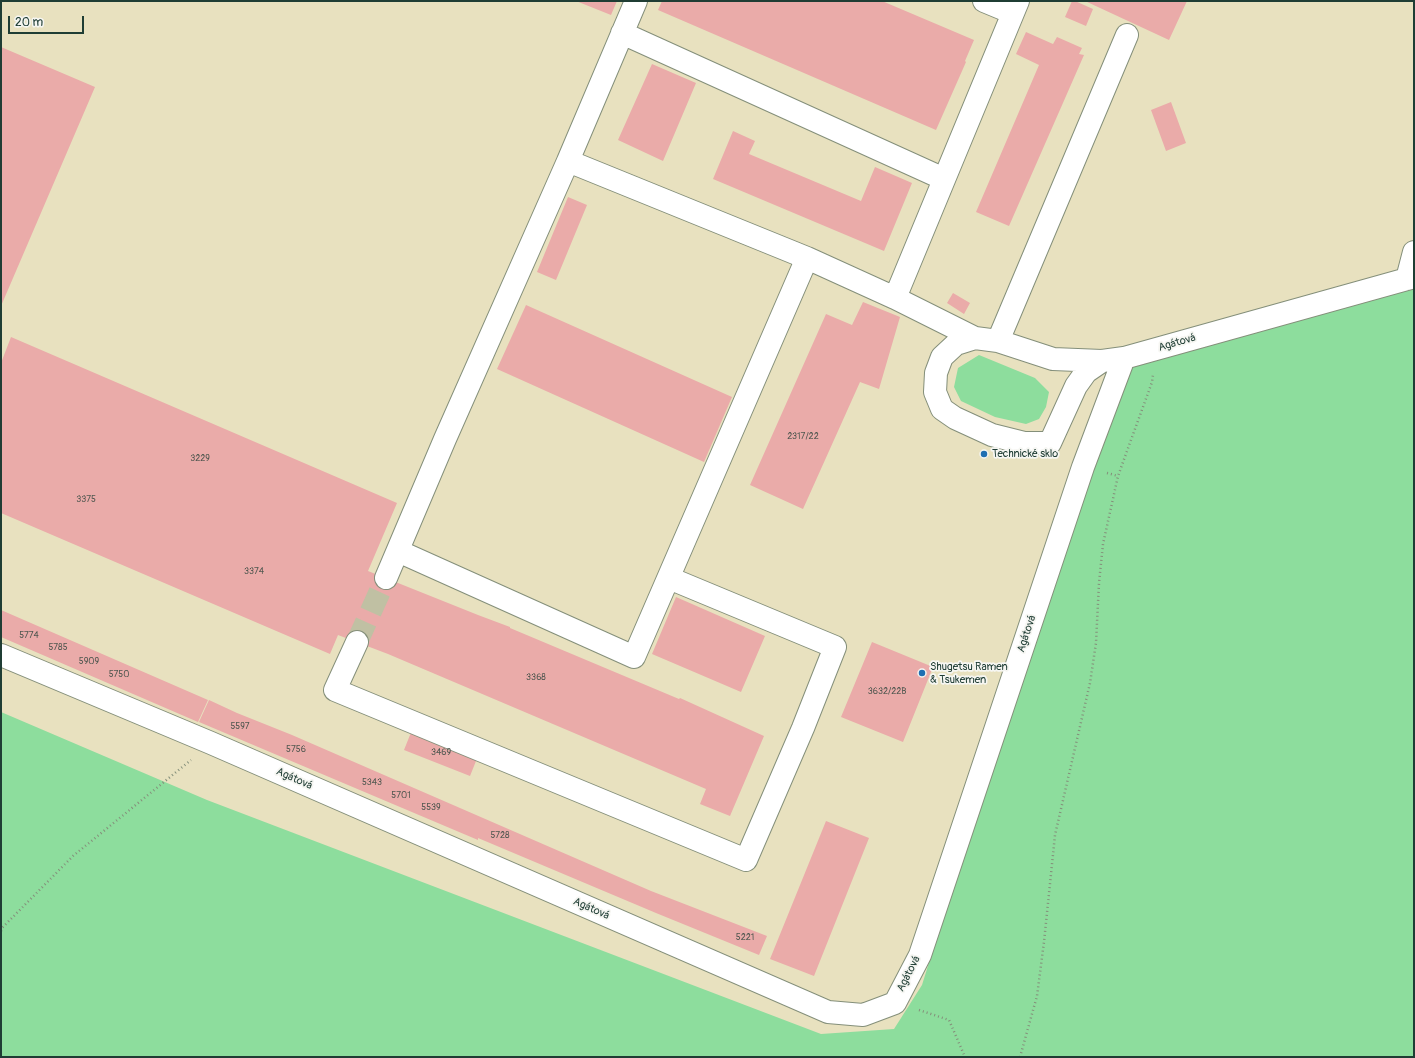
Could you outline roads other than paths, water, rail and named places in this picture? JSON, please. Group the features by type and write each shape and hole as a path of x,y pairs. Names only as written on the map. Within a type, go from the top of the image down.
{"street":[{"path":"386,578 445,439 568,161 636,1"},
{"path":"895,298 1016,7 984,1"},
{"path":"622,33 944,179"},
{"path":"998,341 1127,34"},
{"path":"568,161 807,258 895,298 975,338 998,341 1054,360 1102,361 1124,358"},
{"path":"1411,278 1414,252"},
{"path":"398,551 634,657 807,258"},
{"name":"Agátová","path":"1,655 211,743 828,1012 863,1015 895,1002 920,955 1083,467 1124,358 1411,278"},
{"path":"975,338 956,344 942,357 936,374 935,392 942,409 955,418 992,434 1024,443 1050,443 1076,386 1086,372 1102,361"},
{"path":"357,642 335,690 746,860 803,728 835,648 669,578"}],"tunnel":[{"path":"357,642 386,578"}],"place":[{"name":"Technické sklo","path":"984,454"},
{"name":"Shugetsu Ramen & Tsukemen","path":"922,673"}]}
